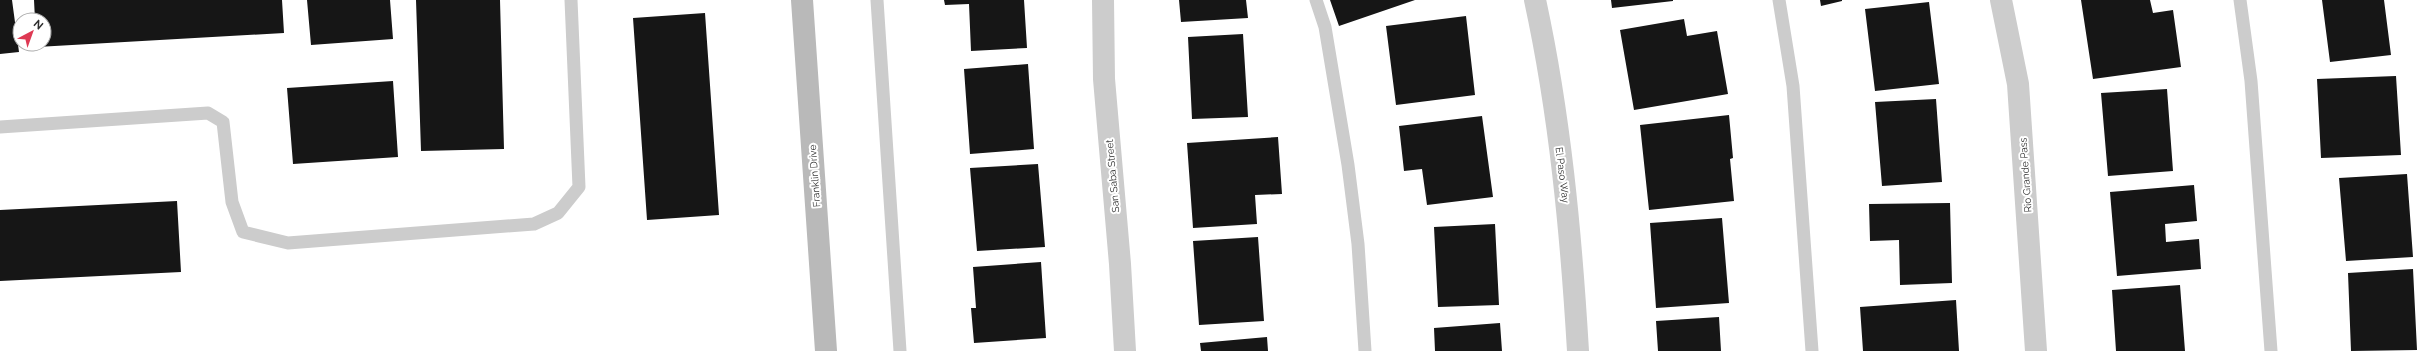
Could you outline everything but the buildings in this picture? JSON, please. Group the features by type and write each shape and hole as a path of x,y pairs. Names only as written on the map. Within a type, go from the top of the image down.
{"street":[{"name":"Franklin Drive","path":"802,0 826,351"},
{"name":"San Saba Street","path":"1103,0 1104,79 1120,256 1125,351"},
{"name":"El Paso Way","path":"1535,0 1549,65 1572,248 1578,351"},
{"name":"Rio Grande Pass","path":"2001,0 2018,84 2036,351"}],"lane":[{"path":"0,127 208,114 223,122 232,202 243,232 288,243 534,224 558,213 579,187 570,0"},
{"path":"877,0 900,351"},
{"path":"1316,0 1325,27 1348,166 1358,244 1365,351"},
{"path":"1779,0 1793,86 1812,351"},
{"path":"2240,0 2251,80 2271,351"}]}
